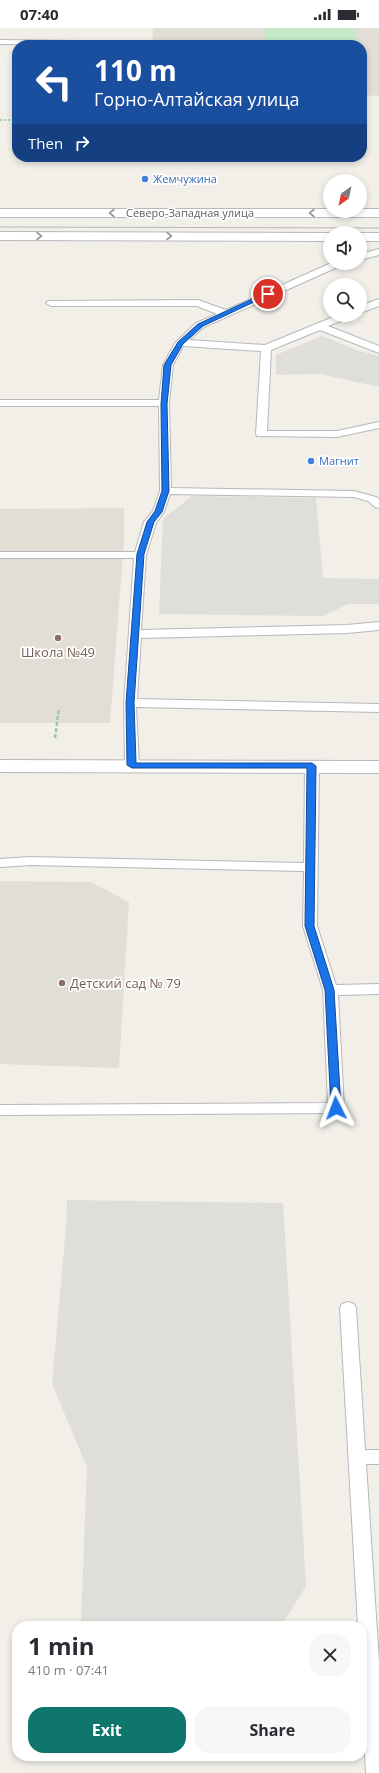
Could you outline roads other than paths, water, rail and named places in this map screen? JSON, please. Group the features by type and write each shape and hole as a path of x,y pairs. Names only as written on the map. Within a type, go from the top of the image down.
{"main road":[{"name":"Северо-Западная улица","path":"0,213 379,214"},
{"name":"Северо-Западная улица","path":"0,236 323,237"},
{"path":"367,237 379,237"},
{"path":"0,766 132,765 379,767"}],"lane":[{"path":"0,42 12,42"},
{"path":"367,255 379,252"},
{"path":"132,765 130,703 140,554 150,522 158,512 166,491 164,404 168,365 180,343 200,325 323,270"},
{"path":"367,307 379,302"},
{"path":"51,304 198,303 225,313"},
{"path":"180,343 266,348 329,322"},
{"path":"319,326 379,350"},
{"path":"266,348 261,434 337,434 379,425"},
{"path":"0,403 164,404"},
{"path":"166,491 354,494 372,499 379,505"},
{"path":"0,554 140,554"},
{"path":"134,634 348,629 379,626"},
{"path":"130,703 379,708"},
{"path":"0,1110 336,1108 330,990 310,926 312,766"},
{"path":"0,863 30,861 310,867"},
{"path":"330,990 379,989"},
{"path":"348,1308 367,1621"},
{"path":"357,1457 379,1457"},
{"path":"367,1623 376,1773"}],"tram line":[{"path":"0,227 379,228"}],"place":[{"name":"Жемчужина","path":"145,179"},
{"name":"Магнит","path":"311,461"},
{"name":"Школа №49","path":"58,638"},
{"name":"Детский сад № 79","path":"62,983"}]}
